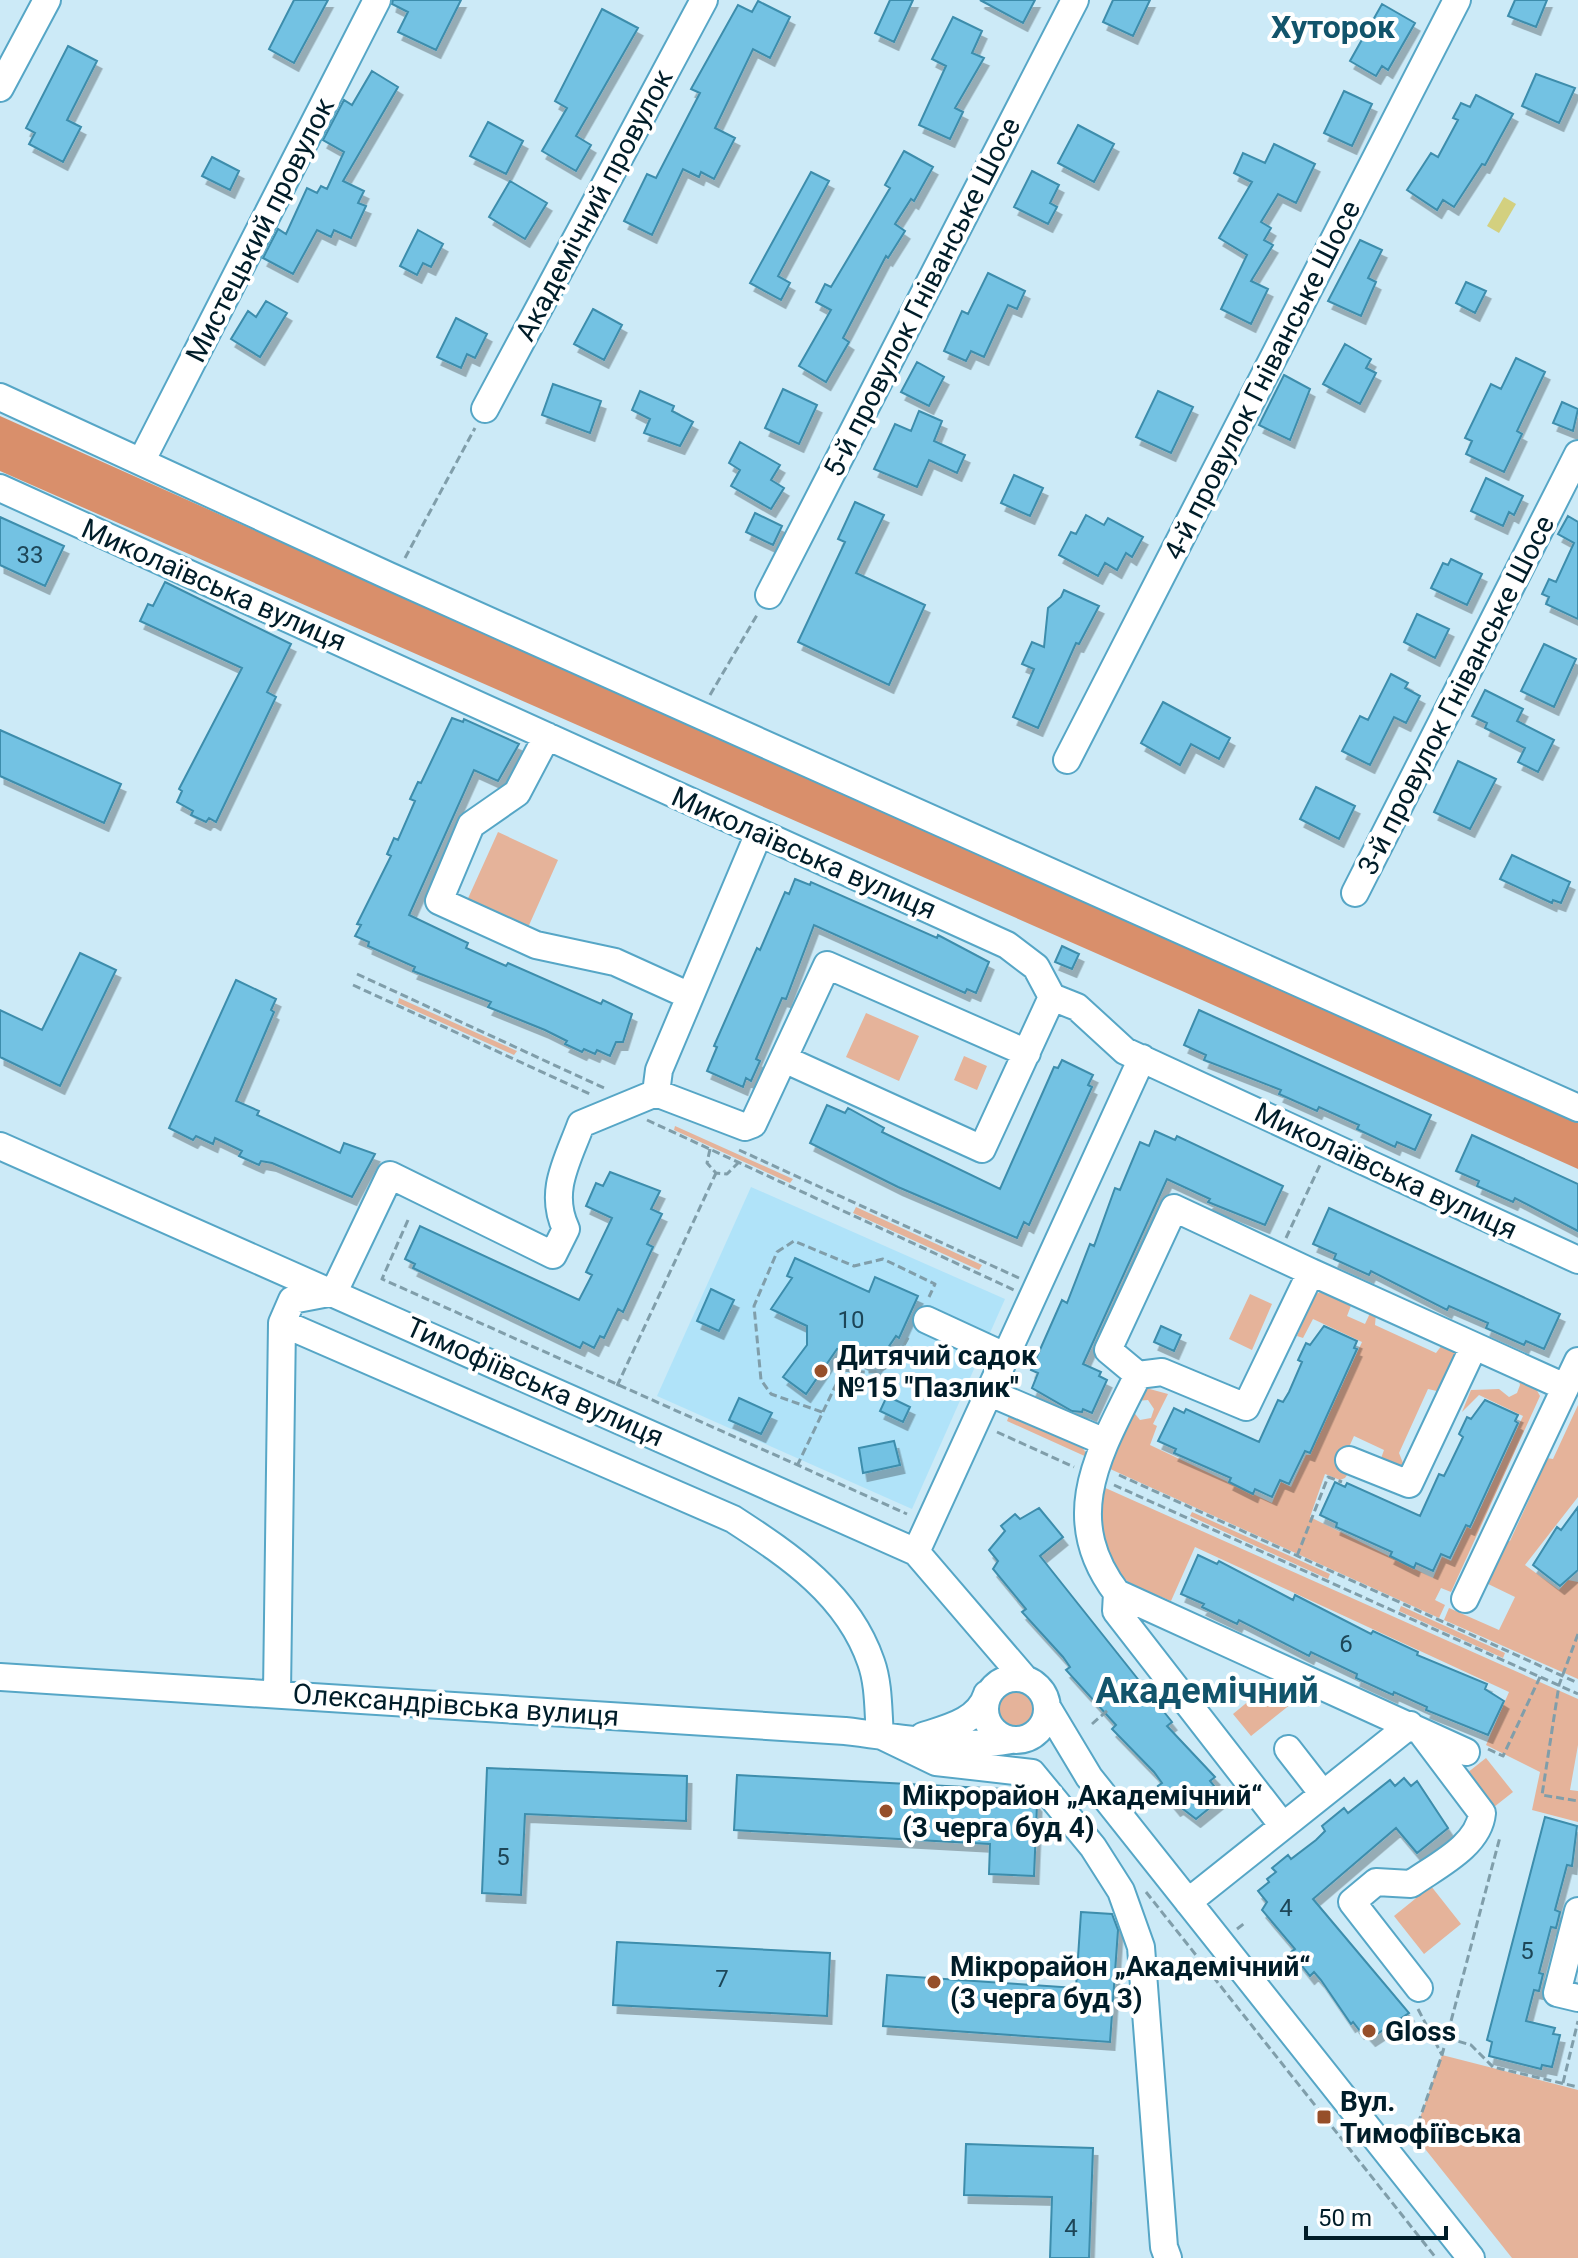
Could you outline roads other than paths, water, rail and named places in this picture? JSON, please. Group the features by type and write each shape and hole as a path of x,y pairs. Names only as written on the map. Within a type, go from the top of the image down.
{"street":[{"path":"0,88 47,0"},
{"name":"Мистецький провулок","path":"142,460 377,0"},
{"name":"Академічний провулок","path":"485,409 704,0"},
{"name":"5-й провулок Гніванське Шосе","path":"769,595 1075,0"},
{"name":"4-й провулок Гніванське Шосе","path":"1067,760 1457,0"},
{"path":"0,397 389,576 1578,1108"},
{"name":"3-й провулок Гніванське Шосе","path":"1355,893 1578,454"},
{"name":"Миколаївська вулиця","path":"0,488 1007,945 1036,967 1052,997 1077,1007 1125,1051 1578,1260"},
{"path":"547,736 517,793 471,825 439,901 536,945 615,962 690,996"},
{"path":"277,1692 282,1323 292,1300 334,1292 390,1175 553,1255 566,1229 556,1189 581,1124 637,1101 659,1070 759,833"},
{"path":"637,1101 745,1127 753,1124 827,965 1027,1053"},
{"path":"784,1059 982,1149 1052,997"},
{"path":"916,1552 1142,1058"},
{"name":"Тимофіївська вулиця","path":"0,1146 916,1552 1025,1679"},
{"path":"1311,1272 1246,1407 1162,1372 1138,1375 1108,1350 1174,1208 1565,1387"},
{"path":"921,1318 1005,1356"},
{"path":"282,1323 733,1519 790,1556 843,1607 871,1662 880,1735 936,1762 1032,1773 1093,1847 1121,1891 1141,1947 1164,2247 1168,2258"},
{"path":"1359,1464 1409,1484 1474,1346"},
{"path":"1465,1599 1578,1361"},
{"path":"1138,1375 1105,1442 1088,1488 1086,1516 1101,1571 1117,1593 1466,1752"},
{"path":"988,1392 1105,1442"},
{"path":"1117,1593 1116,1611 1283,1826"},
{"path":"964,1611 984,1643 989,1676 985,1707 989,1725 1016,1740 1055,1749 1089,1777"},
{"name":"Олександрівська вулиця","path":"0,1677 277,1692 989,1744 1016,1740"},
{"path":"912,1739 960,1724 975,1713 1007,1679 1025,1679 1040,1690 1089,1777 1471,2258"},
{"path":"1016,1740 1037,1732 1043,1725 1047,1707"},
{"path":"1188,1902 1323,1794 1415,1728"},
{"path":"1415,1728 1482,1813 1481,1827 1471,1840 1411,1884 1376,1882 1352,1902 1419,1988"},
{"path":"1288,1749 1323,1794"},
{"path":"1578,1911 1557,1993 1578,1998"}],"place":[{"name":"Дитячий садок №15 \"Пазлик\"","path":"821,1371"},
{"name":"Мікрорайон „Академічний“ (3 черга буд 4)","path":"886,1811"},
{"name":"Мікрорайон „Академічний“ (3 черга буд 3)","path":"934,1982"},
{"name":"Gloss","path":"1369,2031"},
{"name":"Вул. Тимофіївська","path":"1324,2117"}],"district":[{"name":"Хуторок","path":"1333,27"},
{"name":"Академічний","path":"1207,1691"}]}
